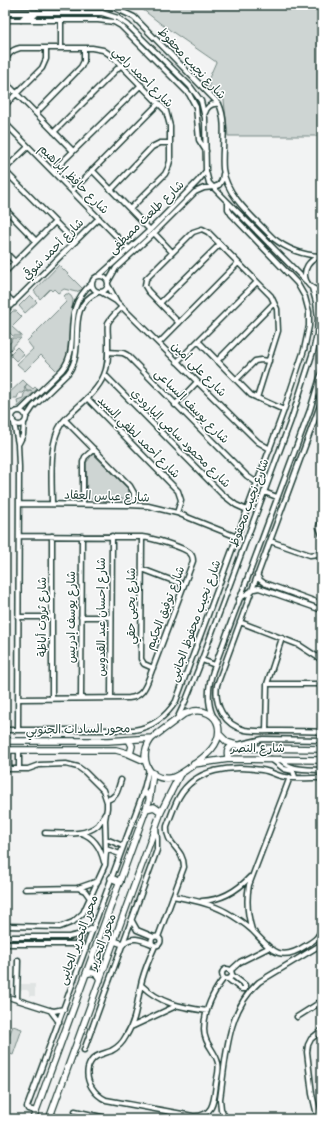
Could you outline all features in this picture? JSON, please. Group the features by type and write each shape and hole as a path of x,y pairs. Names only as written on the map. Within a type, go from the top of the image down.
{"main road":[{"path":"194,711 204,712 213,717 217,723 218,734 217,740 211,751 180,774 175,776 165,778 151,771 145,761 145,748 152,738 184,714 194,711"},
{"name":"شارع النصر","path":"218,734 223,739 234,745 252,749 322,749"},
{"name":"محور السادات الجنوبي","path":"5,741 108,741 152,738"},
{"path":"129,740 132,748 130,754"},
{"path":"228,759 227,752 234,745"},
{"name":"محور السادات الجنوبي","path":"7,750 116,750 130,754 145,761"},
{"name":"شارع النصر","path":"194,764 228,759 322,760"},
{"name":"محور التحرير","path":"33,1119 146,809 150,796 151,771"},
{"name":"محور التحرير","path":"49,1119 161,812 180,774"},
{"path":"143,793 150,796"},
{"path":"146,809 154,807 161,812"},
{"path":"111,878 120,882"},
{"path":"114,941 123,944"},
{"path":"92,958 96,966 105,966"},
{"path":"86,974 92,972 95,973 100,980"}],"street":[{"name":"شارع نجيب محفوظ","path":"5,5 102,6 116,8 134,17 219,104 223,118 223,169 233,194 273,238 284,246 295,252 321,256"},
{"path":"5,13 102,13 102,6"},
{"path":"21,20 26,16 34,16 36,13"},
{"name":"شارع نجيب محفوظ","path":"102,13 118,18 132,29 194,91 201,101 205,113 207,180 212,187 307,282 312,288 317,310 317,334 313,352 294,412 202,660 186,700 176,720"},
{"path":"5,20 106,20 121,26 189,94 196,107 199,140 206,151"},
{"path":"61,20 61,48"},
{"name":"شارع أحمد رامي","path":"5,64 8,55 16,48 84,48 103,50 112,56 166,111 170,121 170,161 165,174 130,209"},
{"path":"5,105 42,68 46,59 46,48"},
{"path":"36,114 81,67 84,61 84,48"},
{"path":"54,132 121,65"},
{"path":"5,74 9,86 16,94 73,151"},
{"path":"52,171 141,85"},
{"path":"72,191 159,103"},
{"path":"205,113 206,109 211,104 219,104"},
{"name":"شارع حافظ إبراهيم","path":"5,123 128,248"},
{"path":"111,190 154,146 170,143"},
{"path":"28,147 5,170 75,242"},
{"path":"212,187 221,183 223,169"},
{"path":"92,170 150,230"},
{"name":"شارع طلعت مصطفى","path":"99,276 128,248 150,230 206,171"},
{"name":"شارع طلعت مصطفى","path":"108,283 116,268 195,192 204,188 212,187"},
{"name":"شارع نجيب محفوظ الجانبى","path":"18,730 128,731 141,729 158,721 168,712 176,701 284,410 304,350 308,332 309,319 307,305 302,291 291,276 231,214 228,209 228,203"},
{"path":"5,209 36,241"},
{"name":"شارع أحمد شوقي","path":"5,311 99,218"},
{"path":"5,272 55,222"},
{"path":"178,323 146,288 146,279 193,232 199,229 208,232 271,296 274,303 278,316 278,330 257,398"},
{"path":"154,233 172,252"},
{"path":"160,303 220,244"},
{"path":"5,252 15,262"},
{"path":"307,282 305,277 306,267 312,259 321,256"},
{"path":"159,343 238,263"},
{"path":"5,414 14,413 21,410 62,370 66,364 70,352 74,308 82,294 94,279 99,276 106,278 108,283 105,290 88,298 79,310 77,321 76,356 72,366 68,373 33,407 24,423 23,435 18,444"},
{"path":"177,362 257,282"},
{"path":"92,283 93,288 99,292"},
{"name":"شارع على أمين","path":"108,283 116,301"},
{"path":"312,288 322,291"},
{"name":"شارع على أمين","path":"99,292 116,301 258,442 270,449"},
{"path":"5,294 14,303"},
{"path":"217,361 274,303"},
{"path":"317,310 322,304"},
{"path":"52,504 54,442 57,432 65,420 100,384 105,375 108,352 108,325 110,319 122,307"},
{"path":"198,341 248,393 284,410"},
{"path":"304,350 313,352"},
{"name":"شارع يوسف السباعى","path":"108,352 127,355 247,476 257,483"},
{"path":"236,380 255,361 269,361"},
{"name":"شارع نجيب محفوظ","path":"213,717 209,696 210,680 300,436 322,371"},
{"name":"شارع محمود سامي البارودي","path":"105,375 222,494 236,505 247,510"},
{"path":"175,404 197,382"},
{"name":"شارع أحمد لطفي السيد","path":"86,398 178,491 181,500 177,513"},
{"path":"322,400 217,685 216,698 218,705 228,722 246,730 322,732"},
{"path":"21,410 25,412 27,416"},
{"path":"5,730 18,730 19,504 18,444 13,422 14,413"},
{"path":"5,420 20,425 24,423"},
{"path":"65,420 130,486 134,494 133,505"},
{"path":"300,436 304,449"},
{"path":"83,504 85,457 94,449"},
{"path":"264,492 277,497"},
{"name":"شارع عباس العقاد","path":"19,504 133,505 155,507 177,513 237,537"},
{"path":"322,516 319,527 322,535"},
{"name":"شارع توفيق الحكيم","path":"18,699 133,698 141,694 146,686 193,561 191,554 159,541 142,537 19,536"},
{"name":"شارع ثروت أباظة","path":"52,536 52,699"},
{"name":"شارع يوسف إدريس","path":"81,698 82,536"},
{"name":"شارع إحسان عبد القدوس","path":"111,698 112,536"},
{"name":"شارع يحيى حقي","path":"142,537 141,659 144,664 153,668"},
{"path":"270,541 310,555 318,554 322,549"},
{"path":"142,569 184,585"},
{"path":"258,575 260,580 264,583 322,604"},
{"path":"239,600 256,588 262,588 322,610"},
{"path":"217,591 226,594"},
{"path":"18,617 52,617"},
{"path":"81,617 111,617"},
{"path":"240,622 303,647 322,660"},
{"path":"266,731 267,684 282,638"},
{"path":"202,660 215,665"},
{"path":"267,684 322,684"},
{"path":"234,745 263,739 322,740"},
{"path":"5,926 66,925 73,922 83,913 105,865 107,800 103,790 85,772 72,765 42,765 28,769 7,769 7,750"},
{"path":"19,769 20,750"},
{"path":"270,759 284,769 293,771 295,778"},
{"path":"281,759 284,764 289,767 322,770"},
{"path":"268,948 240,962 214,994 207,1011 204,1024 205,1035 208,1046 217,1058 219,1066 213,1104 207,1113 198,1116 112,1102 102,1098 94,1091 88,1076 90,1064 98,1055 119,1045 127,1036 137,1009 142,978 154,945 152,939 156,937 182,872 184,862 180,852 169,840 166,830 179,797 198,778 222,769 261,770 290,778 322,778"},
{"path":"303,778 303,772 311,769"},
{"name":"محور التحرير الجانبى","path":"36,1111 28,1109 28,1107 151,771"},
{"path":"252,930 247,912 247,894 252,876 290,778"},
{"path":"107,800 114,798 121,780"},
{"path":"45,833 78,833 93,828 106,814"},
{"path":"97,825 105,827"},
{"path":"84,1050 157,850 158,839 156,827"},
{"path":"90,838 93,828"},
{"path":"78,833 90,838 98,846 105,865"},
{"path":"106,839 123,846"},
{"path":"98,846 102,848 106,847 120,854"},
{"path":"196,901 223,897 238,888 252,876"},
{"path":"25,889 78,888 98,881"},
{"path":"78,888 85,891 90,898"},
{"path":"173,896 206,904 226,912 252,930 268,948 280,954 294,953 318,937 322,926"},
{"path":"123,944 134,938 158,946 161,943 160,939 137,930 132,921"},
{"path":"5,937 68,936 82,934 94,926"},
{"path":"79,945 82,934"},
{"path":"5,944 79,945 86,949"},
{"path":"226,1119 221,1109 220,1099 228,1042 240,1005 250,991 259,982 322,944"},
{"path":"17,1000 18,960"},
{"path":"228,970 231,973 245,985 245,989 241,989 226,979 222,974 224,971 228,970"},
{"path":"141,985 157,998 176,1006 207,1011"},
{"path":"5,996 50,1010 64,1009"},
{"path":"297,1017 322,1000"},
{"path":"131,1027 176,1006"},
{"path":"50,1010 59,1022"},
{"path":"318,1119 313,1099 307,1052 308,1045 312,1039 322,1030"},
{"path":"75,1111 110,1119"}],"shaded area":[{"path":"137,5 322,5 322,136 228,136 224,100 209,86 209,78 216,62 161,24"},
{"path":"59,265 83,289 76,292 64,289 58,293 54,289 52,291 50,289 40,299 34,291"},
{"path":"68,294 73,300 65,362 57,371 41,355 25,371 17,364 33,349 27,341 66,302 64,296"},
{"path":"30,295 37,302 25,313 19,306"},
{"path":"13,311 16,311 22,317 12,327 22,336 13,336 7,330 7,317"},
{"path":"12,338 21,338 8,352 8,344 11,342"},
{"path":"17,347 24,354 16,361 11,356 11,353"},
{"path":"23,380 27,384 24,387 25,391 23,393 19,393 17,398 13,398 11,400 6,396"},
{"path":"27,384 33,389 35,387 37,389 18,407 17,400 23,398 26,391 32,391 26,390 25,387"},
{"path":"93,454 128,489 129,495 126,499 88,499 86,463"},
{"path":"19,984 35,984 35,996 29,996 29,992 27,990 19,990"},
{"path":"13,1026 22,1029 13,1055 5,1052 5,1046"}]}
